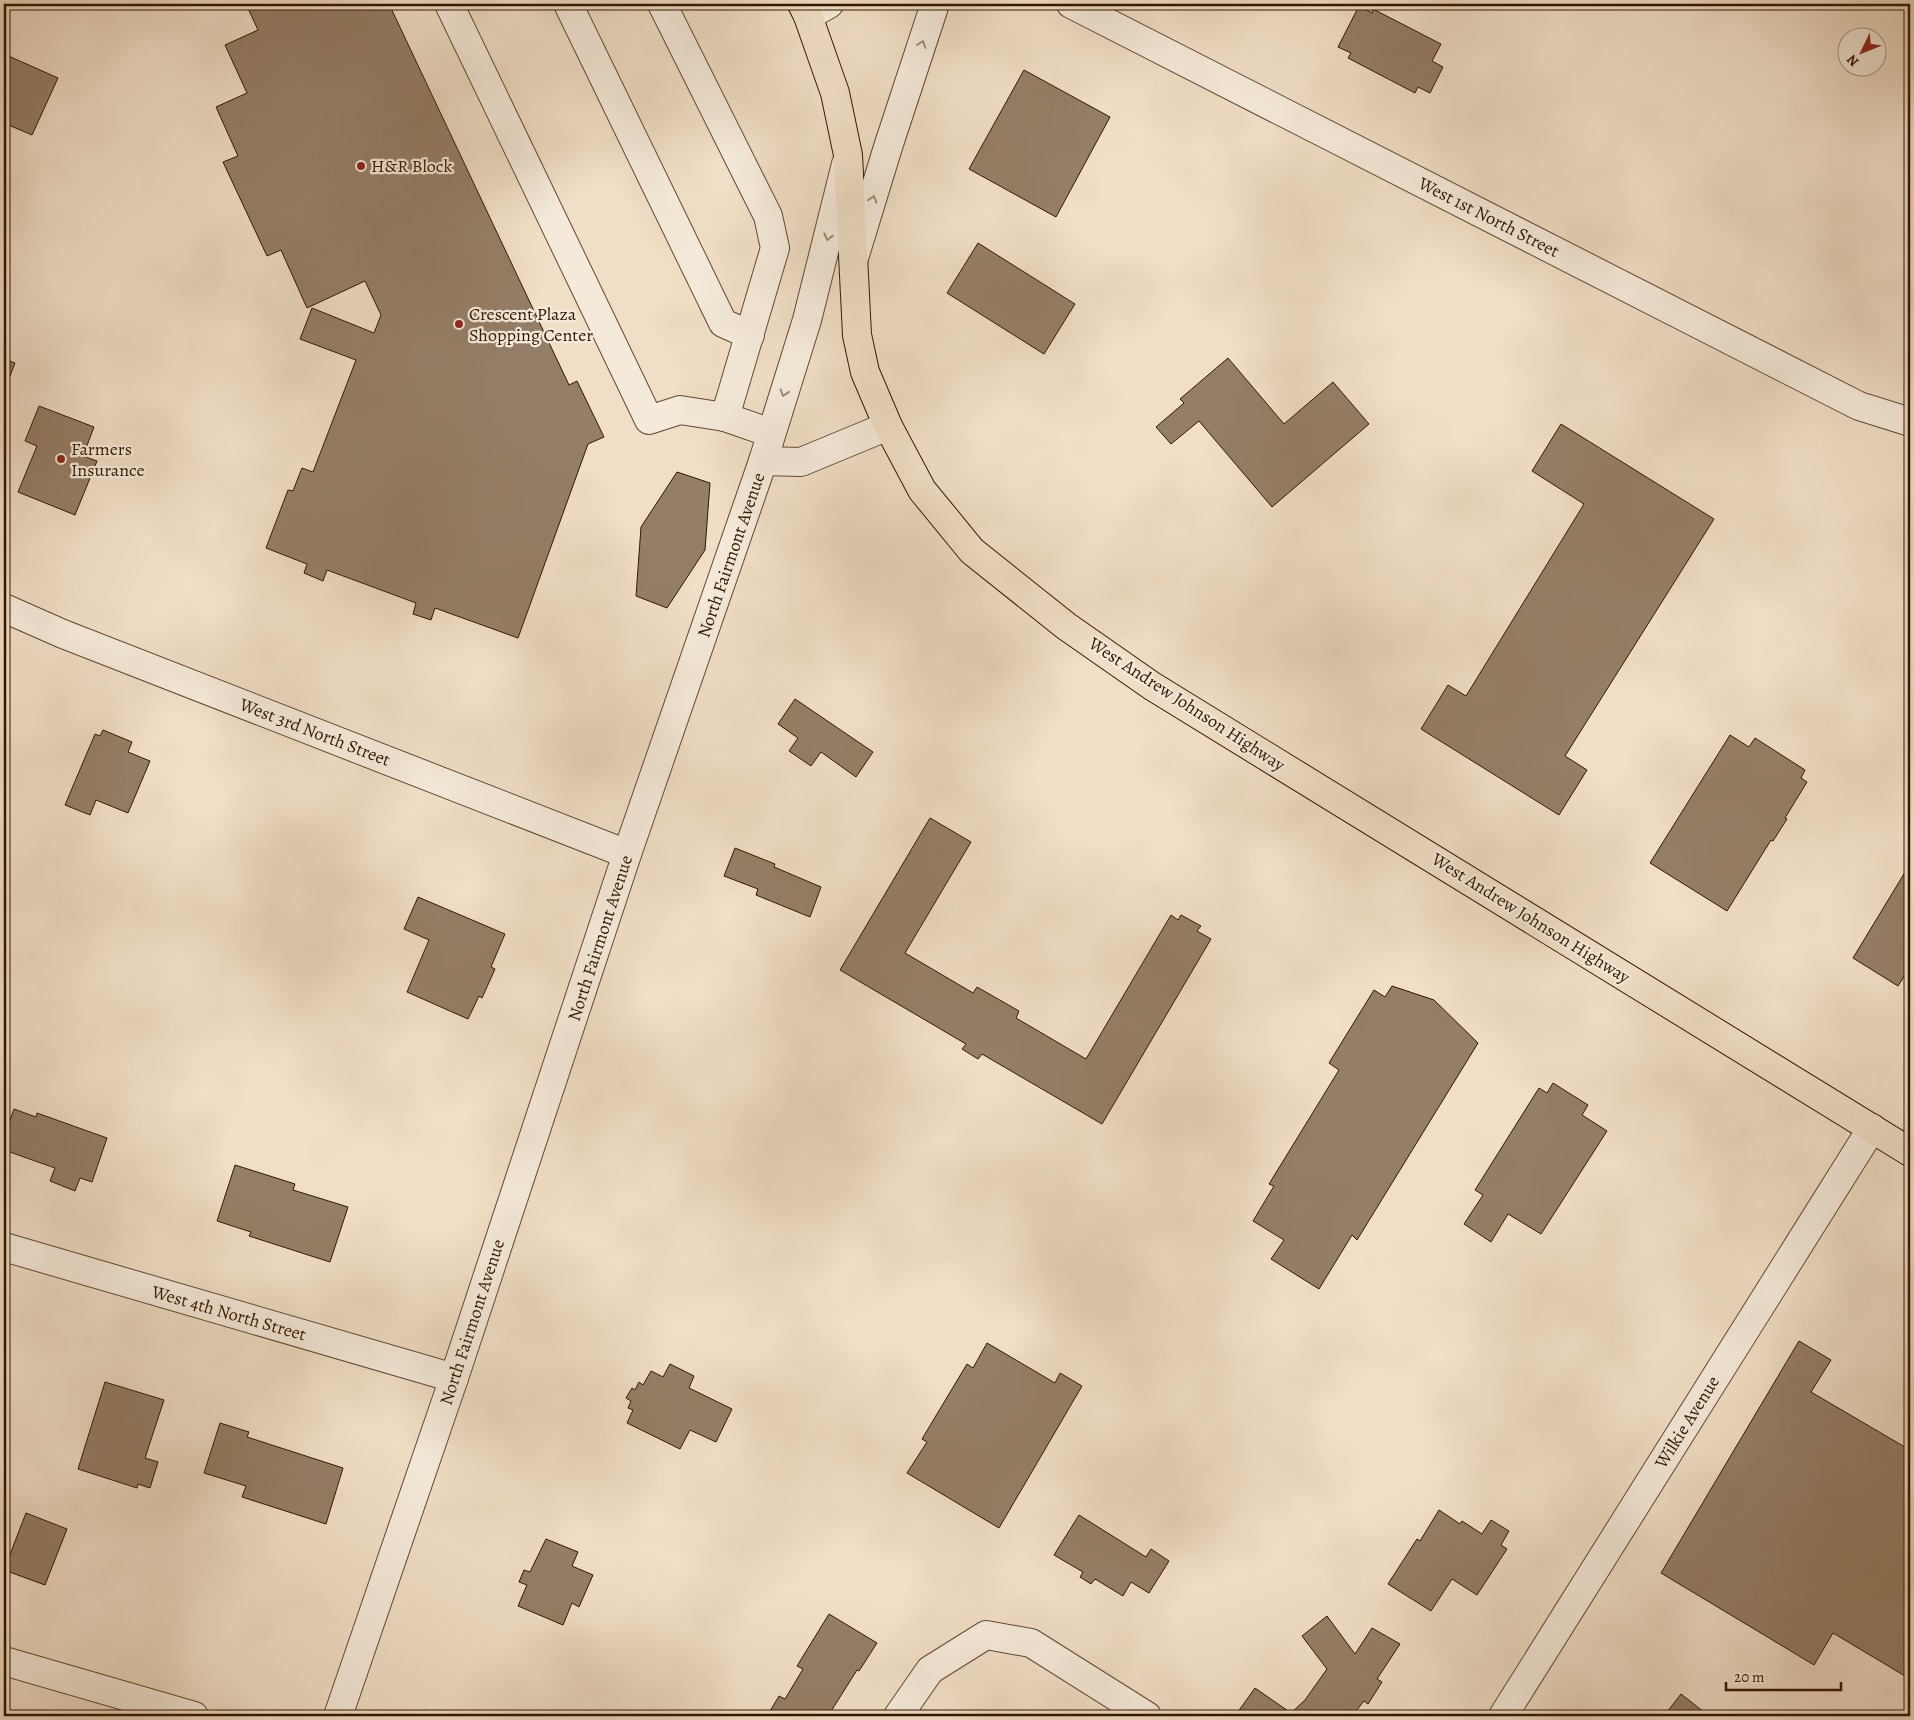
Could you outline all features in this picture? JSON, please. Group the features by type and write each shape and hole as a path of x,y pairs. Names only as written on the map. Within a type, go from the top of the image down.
{"main road":[{"name":"West Andrew Johnson Highway","path":"813,8 835,93 848,155 857,335 866,372 888,426 922,490 972,551 1066,626 1152,686 1910,1152"}],"street":[{"path":"449,4 649,420 680,410 725,417 772,433"},
{"path":"568,4 723,323 750,335"},
{"path":"662,4 768,216 776,248 725,417"},
{"path":"853,262 935,4"},
{"name":"West 1st North Street","path":"1071,4 1858,406 1910,422"},
{"name":"North Fairmont Avenue","path":"338,1716 454,1378 627,854 764,461 807,320 848,155"},
{"path":"764,461 801,462 888,426"},
{"name":"West 3rd North Street","path":"4,608 63,634 627,854"},
{"name":"Wilkie Avenue","path":"1503,1716 1872,1128"},
{"name":"West 4th North Street","path":"4,1247 454,1378"},
{"path":"898,1716 930,1670 986,1635 1030,1643 1147,1716"},
{"path":"4,1661 194,1716"}],"building":[{"name":"Crescent Plaza Shopping Center","path":"246,4 389,4 569,385 577,381 604,437 588,444 518,638 435,608 431,620 413,614 416,603 327,570 323,581 304,573 307,564 266,548 288,490 293,491 302,468 313,472 356,360 300,339 312,308 374,333 381,315 365,281 307,308 281,250 267,256 223,162 238,156 216,107 247,93 225,45 258,30"},
{"path":"1359,6 1372,13 1373,9 1441,44 1432,61 1443,67 1430,93 1418,87 1415,93 1348,58 1351,53 1338,47"},
{"path":"4,54 58,78 32,135 4,123"},
{"path":"1024,70 1110,117 1056,217 969,169"},
{"path":"978,243 1075,304 1044,354 947,293"},
{"path":"1228,358 1284,424 1333,382 1369,424 1272,507 1199,421 1171,444 1156,427 1184,403 1180,399"},
{"path":"4,359 15,363 4,392"},
{"name":"Farmers Insurance","path":"39,406 94,427 83,456 97,461 75,515 18,492 37,446 25,441"},
{"path":"1561,424 1714,519 1565,756 1587,770 1559,815 1421,729 1448,685 1466,696 1584,504 1532,471"},
{"path":"677,472 710,483 705,550 667,608 636,596 641,527"},
{"path":"795,699 873,752 856,777 821,752 811,766 789,751 798,738 778,724"},
{"path":"103,730 132,742 128,752 150,761 128,813 96,800 90,815 65,805 95,734 100,736"},
{"path":"1730,735 1749,747 1755,738 1805,770 1801,778 1807,782 1785,818 1787,819 1773,841 1771,840 1727,911 1650,863"},
{"path":"930,818 971,842 905,953 973,993 977,987 1019,1011 1016,1018 1086,1059 1171,915 1178,920 1181,915 1201,926 1197,931 1211,939 1102,1124 982,1054 978,1059 962,1049 966,1044 840,970"},
{"path":"735,848 775,864 774,867 821,887 810,917 756,895 758,889 724,876"},
{"path":"1910,864 1910,967 1898,986 1853,958"},
{"path":"418,897 505,934 491,967 495,969 482,998 479,996 468,1019 407,992 429,940 404,929"},
{"path":"1392,986 1434,1000 1478,1043 1357,1240 1352,1235 1319,1289 1271,1259 1284,1240 1253,1221 1274,1186 1269,1184 1339,1070 1329,1063 1374,990 1385,997"},
{"path":"1553,1083 1588,1105 1582,1115 1607,1131 1541,1234 1508,1214 1491,1242 1464,1224 1483,1195 1475,1190 1539,1088 1547,1093"},
{"path":"14,1109 36,1117 37,1113 107,1138 92,1182 80,1178 75,1191 50,1181 55,1168 4,1150 4,1137"},
{"path":"235,1165 295,1184 293,1190 348,1207 330,1262 249,1236 251,1232 217,1221"},
{"path":"1799,1341 1831,1360 1811,1392 1910,1450 1910,1679 1833,1633 1814,1665 1661,1573"},
{"path":"987,1343 1055,1383 1060,1373 1082,1386 999,1528 907,1473 927,1442 922,1439 967,1364 973,1368"},
{"path":"670,1364 694,1376 689,1388 732,1409 716,1442 690,1430 680,1449 627,1423 633,1410 628,1408 631,1401 626,1398 632,1388 635,1390 639,1382 643,1385 651,1371 663,1377"},
{"path":"4,1366 8,1367 4,1380"},
{"path":"105,1382 164,1400 145,1458 158,1462 150,1488 138,1484 137,1488 78,1469"},
{"path":"220,1423 249,1432 247,1437 343,1468 326,1524 242,1497 246,1486 204,1473"},
{"path":"1439,1510 1460,1524 1462,1521 1482,1534 1491,1520 1509,1531 1501,1545 1507,1549 1477,1595 1452,1579 1431,1611 1388,1584 1417,1539 1420,1541"},
{"path":"26,1513 67,1529 45,1585 4,1570"},
{"path":"1079,1515 1146,1557 1151,1549 1169,1561 1149,1593 1131,1582 1123,1596 1095,1579 1091,1584 1080,1577 1083,1572 1054,1555"},
{"path":"546,1539 578,1552 572,1566 593,1575 579,1607 572,1603 563,1625 518,1606 527,1585 519,1582 524,1570 530,1572"},
{"path":"829,1614 877,1643 859,1671 857,1670 828,1716 767,1716 779,1696 785,1699 803,1669 797,1666"},
{"path":"1327,1616 1355,1654 1372,1628 1400,1644 1377,1679 1382,1682 1368,1704 1364,1701 1352,1716 1235,1716 1255,1688 1291,1713 1305,1700 1327,1669 1302,1636"},
{"path":"1681,1694 1709,1716 1664,1716"}],"place":[{"name":"H&R Block","path":"361,166"},
{"name":"Crescent Plaza Shopping Center","path":"459,324"},
{"name":"Farmers Insurance","path":"61,459"}]}
